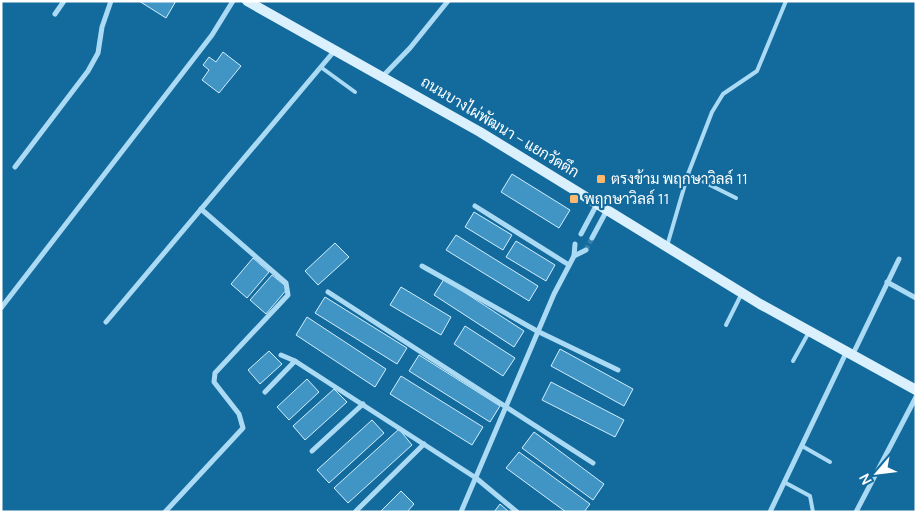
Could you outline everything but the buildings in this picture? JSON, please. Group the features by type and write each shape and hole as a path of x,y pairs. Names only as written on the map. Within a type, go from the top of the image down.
{"street":[{"path":"55,14 64,1"},
{"path":"15,167 88,71 98,53 102,27 111,1"},
{"path":"1,308 212,35 233,1"},
{"name":"ถนนบางไผ่พัฒนา – แยกวัดตึก","path":"247,1 383,76 809,332 916,390"},
{"path":"383,76 448,1"},
{"path":"106,322 336,50"},
{"path":"581,234 598,204"},
{"path":"476,206 569,265"},
{"path":"165,512 243,428 239,414 214,382 213,377 288,296 286,282 200,209"},
{"path":"592,238 607,210"},
{"path":"461,512 507,407 537,331 574,256 575,244"},
{"path":"574,256 586,250"},
{"path":"770,512 899,259"},
{"path":"422,266 537,331 618,370"},
{"path":"887,282 916,298"},
{"path":"328,292 594,463"},
{"path":"282,355 295,361 363,404 476,478 517,512"},
{"path":"265,392 295,361"},
{"path":"856,512 916,397"},
{"path":"312,451 363,404"},
{"path":"356,511 424,444"}],"lane":[{"path":"667,246 688,174 717,102 734,85 754,75 757,71 786,1"},
{"path":"322,68 355,92"},
{"path":"688,174 736,198"},
{"path":"726,325 742,293"},
{"path":"793,361 809,332"},
{"path":"802,446 830,462"},
{"path":"784,482 810,496 813,512"}],"tunnel":[{"path":"586,250 592,238"}],"place":[{"name":"ตรงข้าม พฤกษาวิลล์ 11","path":"601,179"},
{"name":"พฤกษาวิลล์ 11","path":"574,199"}]}
